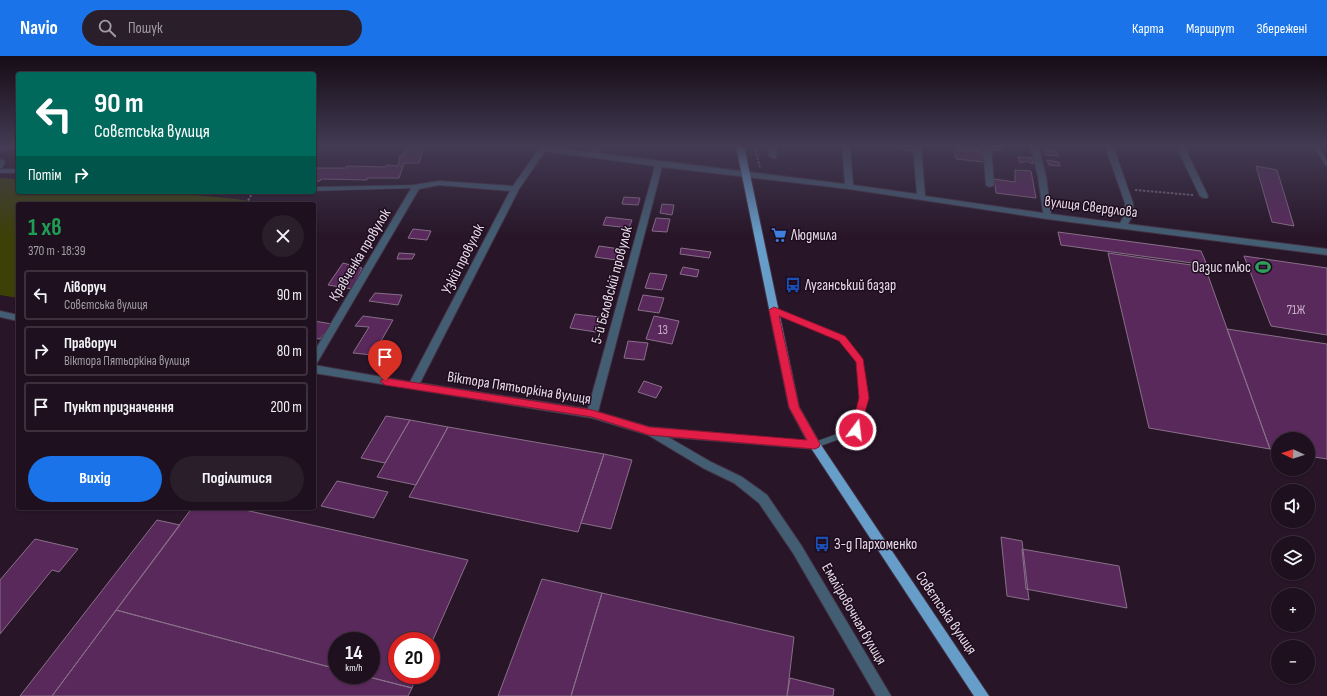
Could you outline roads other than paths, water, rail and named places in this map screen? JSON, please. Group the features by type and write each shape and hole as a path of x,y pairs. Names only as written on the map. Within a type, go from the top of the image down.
{"main road":[{"name":"Совєтська вулиця","path":"745,176 794,407 815,444 982,696"}],"street":[{"name":"Узкій провулок","path":"413,386 515,189 524,176"},
{"name":"5-й Бєловскій провулок","path":"592,414 656,176"},
{"name":"вулиця Свердлова","path":"753,176 1327,252"},
{"path":"848,176 849,188"},
{"path":"919,176 921,198"},
{"path":"989,176 990,185"},
{"path":"1042,176 1047,216"},
{"path":"1119,176 1129,203 1129,214 1123,225"},
{"path":"1194,176 1204,196"},
{"path":"416,187 439,183 515,189"},
{"name":"Кравченка провулок","path":"316,357 416,187"},
{"path":"0,314 16,318"},
{"name":"Віктора Пятьоркіна вулиця","path":"316,369 592,414 649,431 815,444"},
{"name":"Емаліровочная вулиця","path":"649,431 707,465 738,480 763,499 797,549 884,696"}],"lane":[{"path":"316,190 416,187"},
{"path":"774,310 842,338 860,361 864,398 856,430 815,444"}],"place":[{"name":"Людмила","path":"779,235"},
{"name":"Оазис плюс","path":"1263,267"},
{"name":"Луганський базар","path":"793,285"},
{"name":"З-д Пархоменко","path":"822,544"}]}
